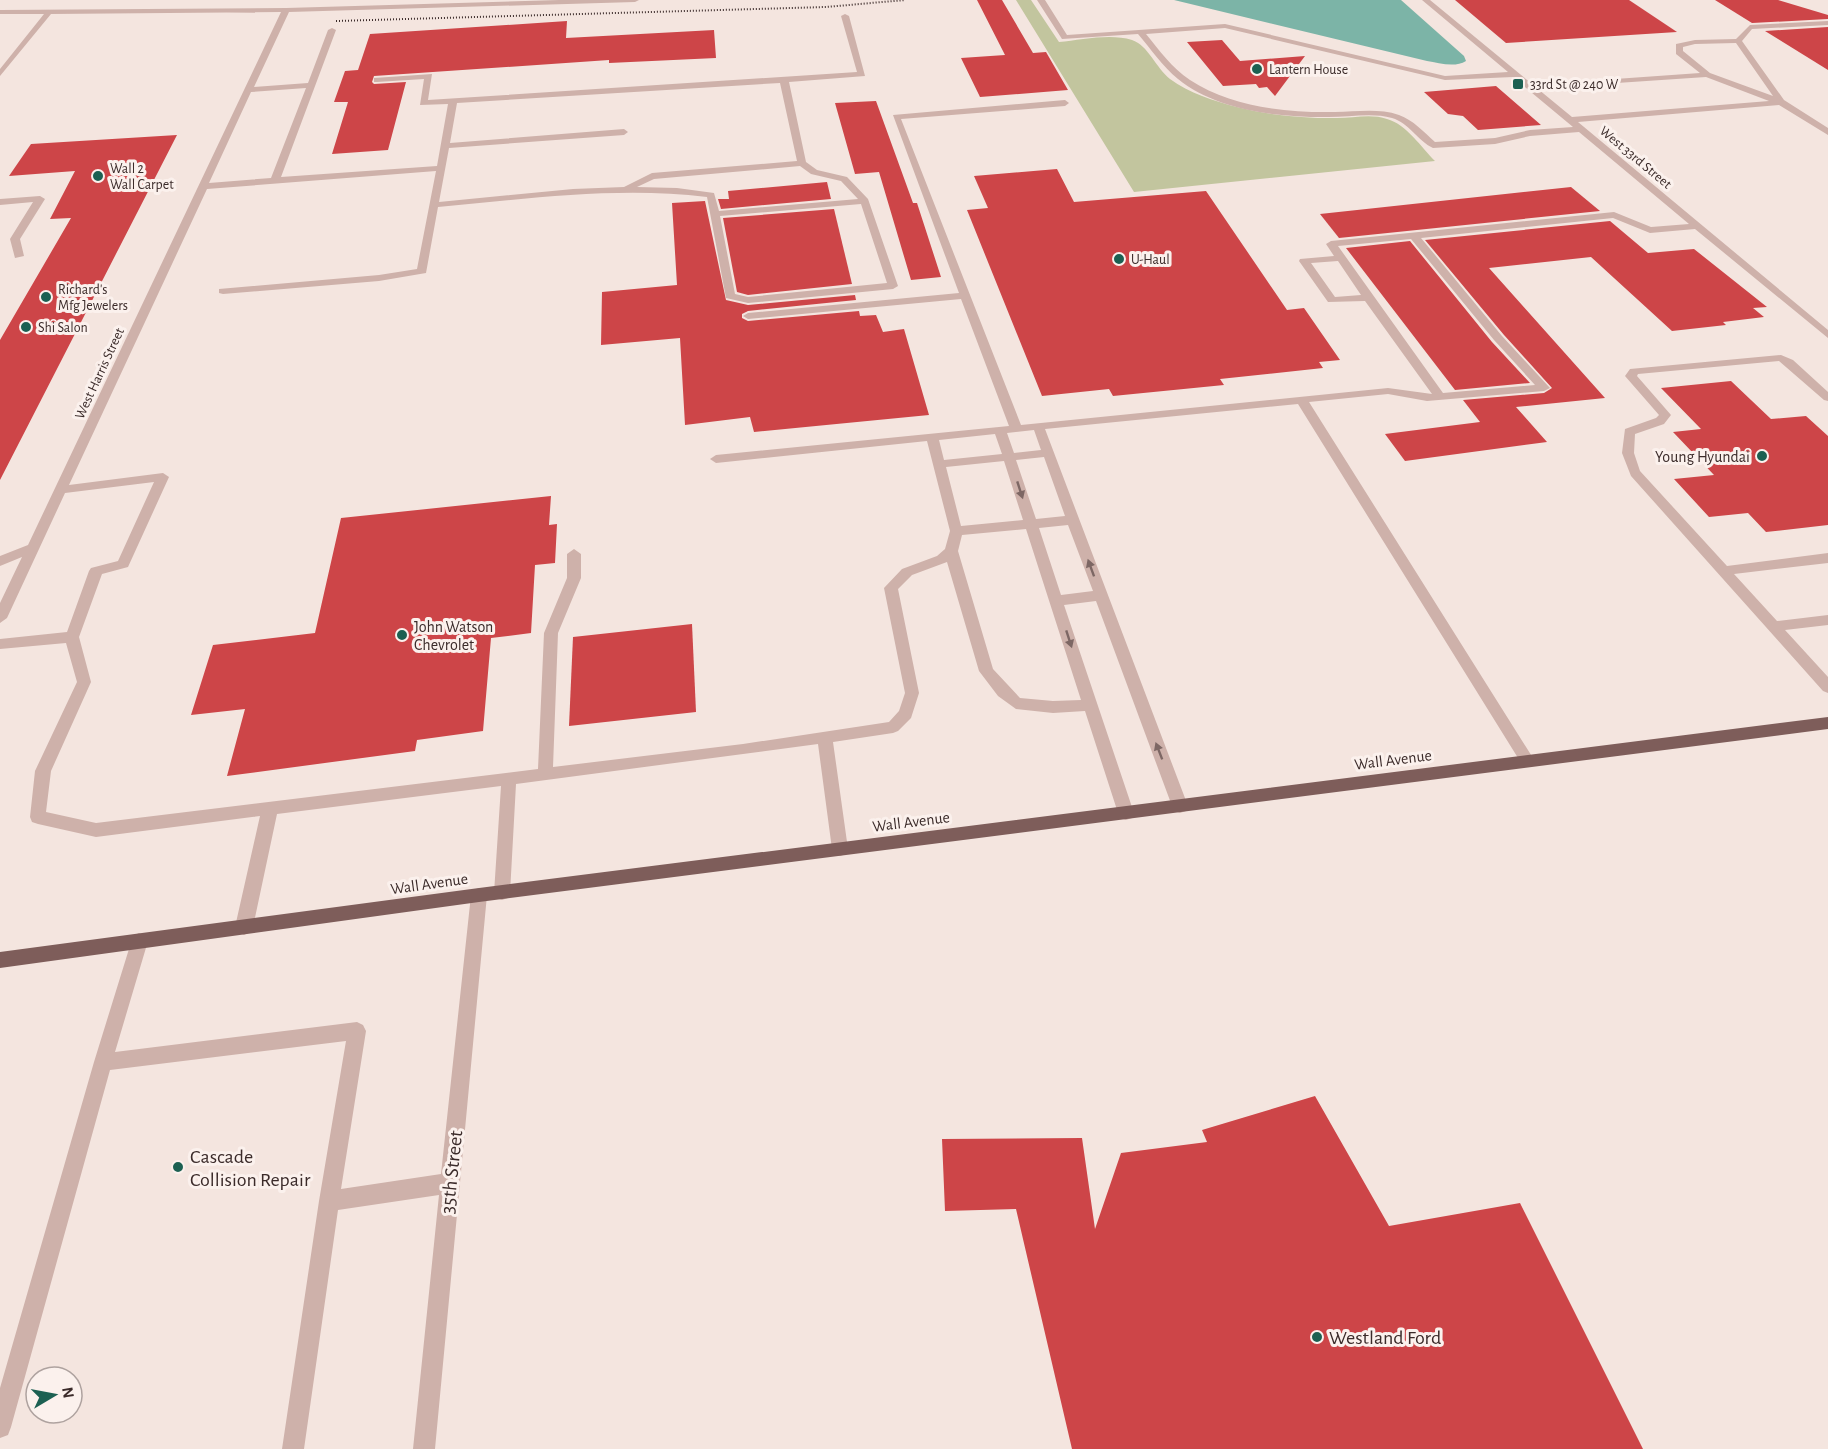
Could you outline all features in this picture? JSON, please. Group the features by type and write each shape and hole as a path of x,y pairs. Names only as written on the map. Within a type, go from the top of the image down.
{"main road":[{"name":"Wall Avenue","path":"0,960 840,849 1828,723"}],"street":[{"path":"0,12 286,10 635,0"},
{"path":"1041,0 1065,37 1225,26 1445,78 1515,74"},
{"name":"West 33rd Street","path":"1426,0 1828,334"},
{"name":"West Harris Street","path":"0,618 286,10"},
{"path":"0,74 49,12"},
{"path":"377,80 429,76 423,103 862,74 845,16"},
{"path":"1828,23 1750,27 1738,41 1695,42 1679,46 1679,52 1707,75 1781,102 1828,132"},
{"path":"275,180 332,30"},
{"path":"1140,32 1186,81 1218,97 1276,112 1336,115 1368,113 1396,117 1414,127 1433,146 1495,141 1530,133 1581,129"},
{"path":"1738,41 1781,102"},
{"path":"1587,83 1707,75"},
{"path":"433,205 623,189 689,191 711,195 730,296 748,300 893,286 865,201 844,179 814,172 802,163 784,80"},
{"path":"249,90 310,85"},
{"path":"223,291 379,278 422,271 453,101"},
{"path":"1570,120 1781,102"},
{"path":"1016,428 896,117 1065,103"},
{"path":"444,146 624,132"},
{"path":"623,189 652,176 802,163"},
{"path":"204,186 440,168"},
{"path":"0,202 40,199 15,239 19,256"},
{"path":"714,214 865,201"},
{"path":"1440,397 1331,244 1614,215 1650,230 1698,226"},
{"path":"716,459 1389,391 1427,398 1544,388 1498,338 1414,236"},
{"path":"1341,258 1304,261 1332,300 1369,298"},
{"path":"748,316 965,297"},
{"path":"1828,398 1789,362 1781,358 1634,371 1631,376 1665,415 1660,421 1629,432 1628,459 1635,473 1828,687"},
{"path":"1302,400 1528,762"},
{"path":"1038,426 1180,806"},
{"path":"1000,430 1126,813"},
{"path":"932,437 956,531 951,551 986,671 1016,704 1053,707 1090,705"},
{"path":"939,464 1048,453"},
{"path":"60,490 163,477 123,564 96,571 72,637 84,682 43,771 38,817 96,830 825,738 893,727 906,714 912,693 891,588 907,572 942,559 951,551"},
{"path":"956,531 1073,520"},
{"path":"0,561 33,548"},
{"path":"545,774 551,633 574,578 574,554"},
{"path":"1723,571 1828,558"},
{"path":"1056,601 1102,596"},
{"path":"1773,627 1828,620"},
{"path":"0,644 72,637"},
{"path":"825,738 840,849"},
{"path":"502,893 510,778"},
{"path":"244,927 270,808"},
{"name":"35th Street","path":"424,1449 479,896"},
{"path":"0,1427 139,941"},
{"path":"103,1062 357,1030 328,1201 294,1449"},
{"path":"328,1201 450,1183"}],"green space":[{"path":"1016,0 1031,0 1059,42 1105,37 1132,40 1143,47 1165,74 1177,84 1211,99 1249,110 1297,117 1374,116 1387,119 1407,131 1435,161 1134,192"}],"water":[{"path":"1174,0 1401,0 1464,56 1466,61 1452,65 1427,61"}],"building":[{"path":"977,0 1002,0 1033,53 1046,52 1068,90 980,97 961,58 1005,55"},
{"path":"1455,0 1629,0 1677,32 1506,43"},
{"path":"1715,0 1778,0 1828,15 1828,19 1752,23"},
{"path":"567,21 566,38 714,30 716,58 609,63 609,60 374,76 372,82 374,84 406,82 388,150 332,154 348,102 334,102 345,71 358,70 370,34"},
{"path":"1828,27 1828,70 1765,31"},
{"path":"1222,40 1240,61 1305,56 1275,96 1267,87 1259,88 1256,84 1223,86 1187,42"},
{"path":"1496,86 1541,125 1478,130 1463,116 1448,114 1424,92"},
{"path":"876,101 913,203 917,203 941,277 911,280 879,172 855,174 835,103"},
{"path":"177,135 0,480 0,340 71,218 50,219 75,171 9,176 31,144"},
{"name":"U-Haul","path":"1057,169 1074,202 1206,191 1287,310 1304,308 1340,360 1319,362 1323,368 1220,379 1224,385 1113,396 1109,389 1042,396 967,210 988,208 974,176"},
{"path":"827,182 831,199 721,209 718,199 729,199 728,191"},
{"path":"1571,187 1600,211 1339,238 1320,214"},
{"path":"705,201 726,300 748,305 855,295 856,300 748,311 742,314 742,318 748,321 859,311 860,316 876,315 883,332 904,329 929,415 754,432 750,417 685,425 680,338 601,345 602,292 677,285 672,203"},
{"path":"834,209 852,284 748,295 737,292 723,218"},
{"path":"1610,221 1648,253 1694,249 1767,307 1753,308 1764,317 1723,322 1726,325 1672,331 1591,257 1489,268 1605,398 1516,407 1547,442 1405,461 1385,434 1480,422 1463,400 1544,393 1552,388 1504,335 1425,240"},
{"path":"1410,241 1492,342 1530,383 1455,390 1346,248"},
{"name":"Young Hyundai","path":"1731,381 1771,419 1806,416 1828,436 1828,525 1766,532 1748,513 1709,517 1674,479 1714,475 1673,432 1701,429 1661,388"},
{"name":"John Watson Chevrolet","path":"551,496 549,525 557,524 555,563 535,565 531,633 491,638 483,731 417,740 415,751 227,776 245,709 191,715 213,645 315,633 341,518"},
{"path":"692,624 696,712 569,726 573,637"},
{"name":"Westland Ford","path":"1315,1096 1389,1226 1520,1203 1643,1449 1072,1449 1016,1209 945,1211 942,1139 1082,1138 1095,1229 1121,1153 1207,1142 1202,1130"}],"railway":[{"path":"336,21 826,7 905,0"}],"place":[{"name":"Lantern House","path":"1257,69"},
{"name":"33rd St @ 240 W","path":"1518,84"},
{"name":"Wall 2 Wall Carpet","path":"98,176"},
{"name":"U-Haul","path":"1119,259"},
{"name":"Richard's Mfg Jewelers","path":"46,297"},
{"name":"Shi Salon","path":"26,327"},
{"name":"Young Hyundai","path":"1762,456"},
{"name":"John Watson Chevrolet","path":"402,635"},
{"name":"Cascade Collision Repair","path":"178,1167"},
{"name":"Westland Ford","path":"1317,1337"}]}
